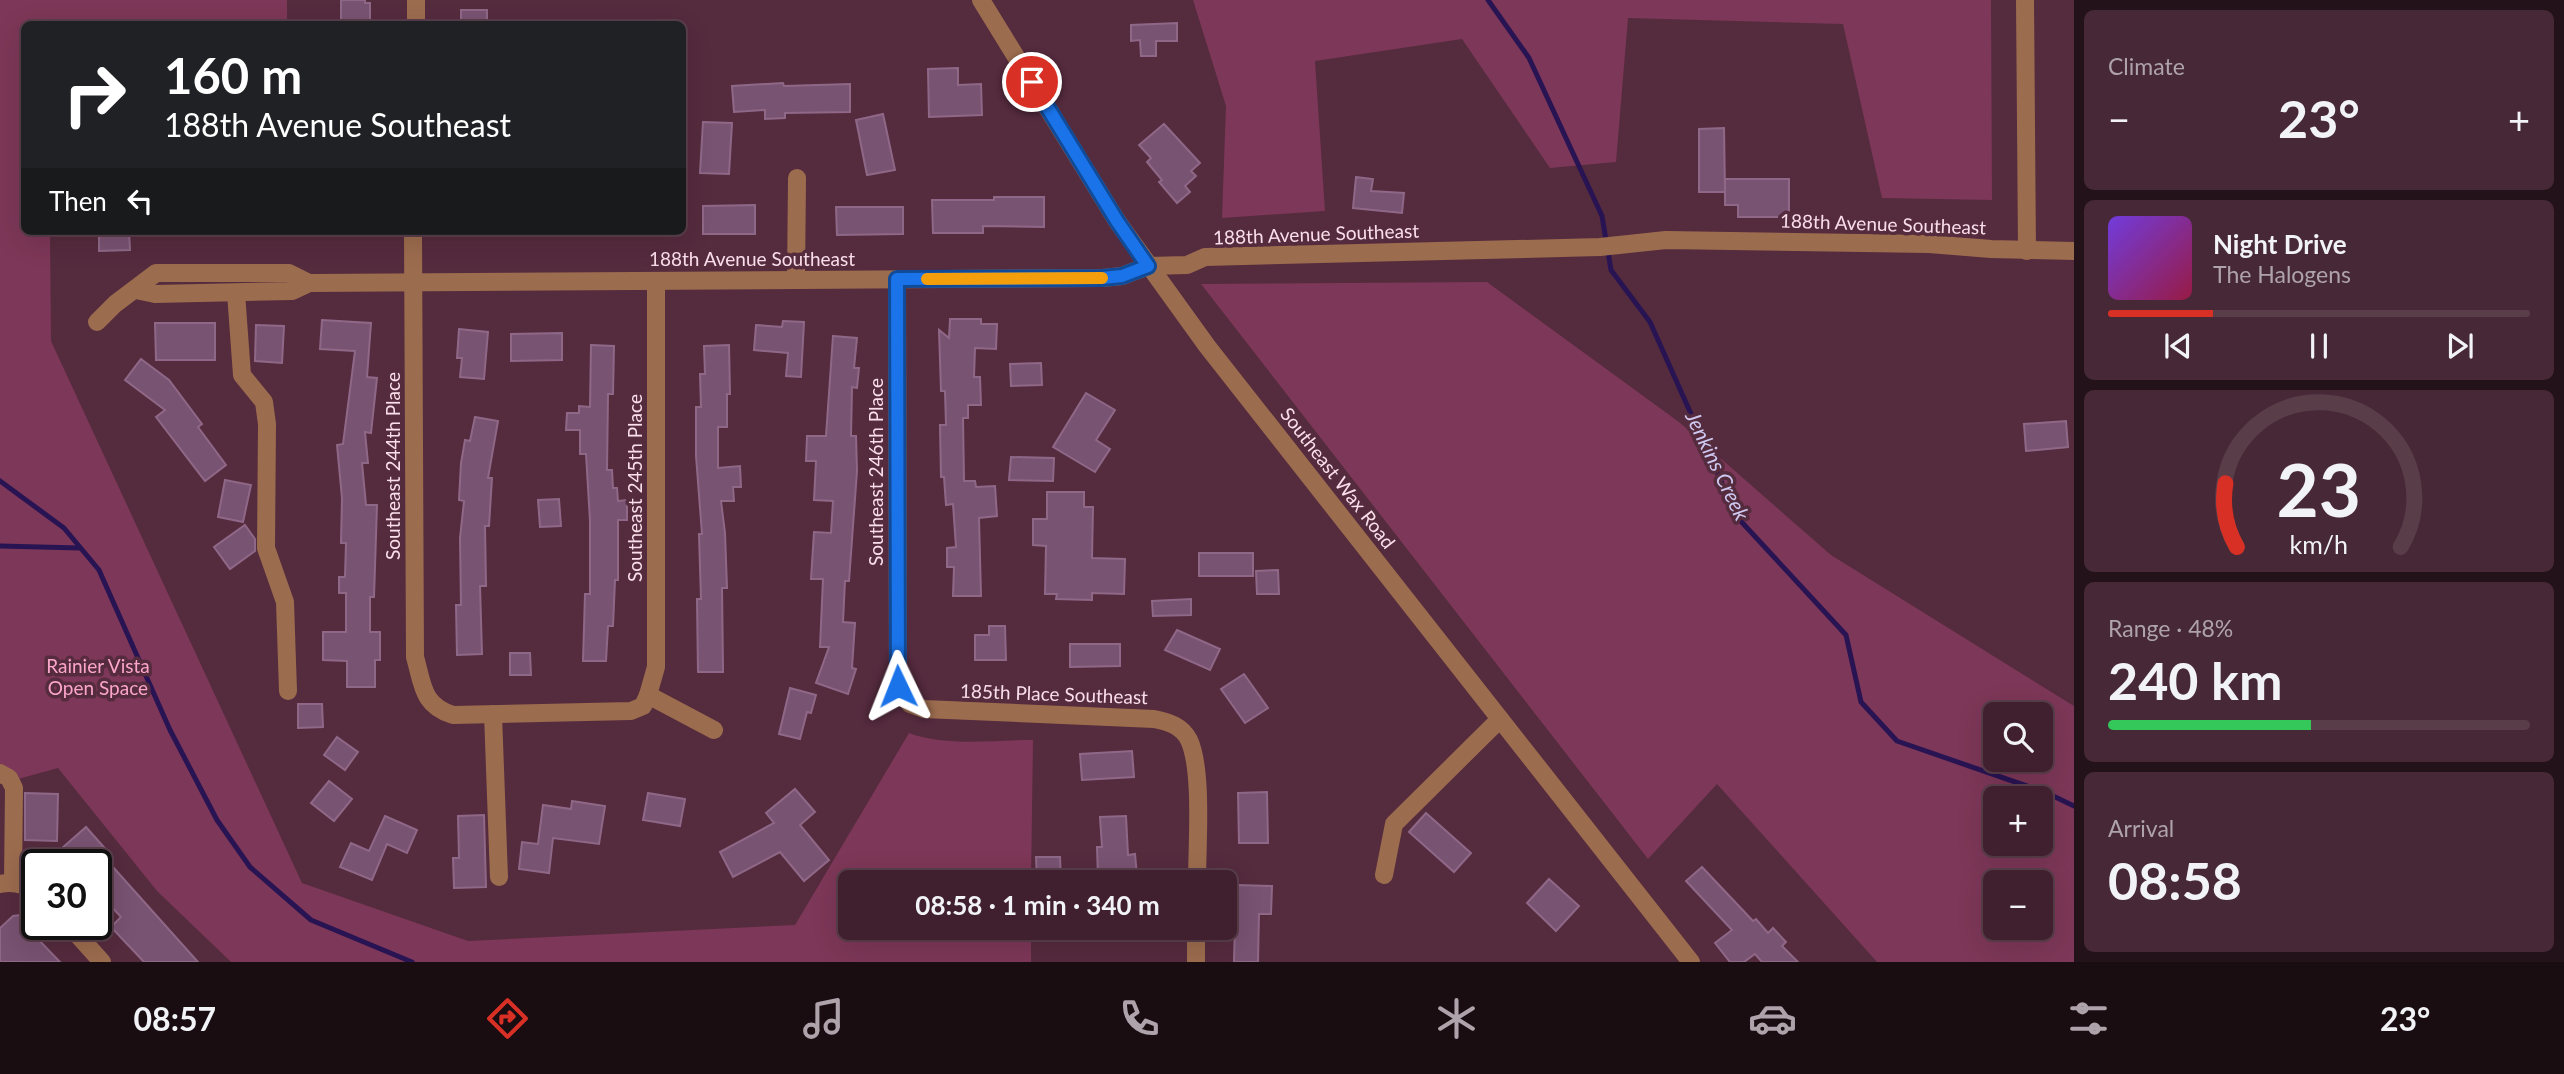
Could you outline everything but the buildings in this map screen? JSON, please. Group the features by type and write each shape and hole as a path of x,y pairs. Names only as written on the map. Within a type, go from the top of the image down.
{"street":[{"path":"416,0 416,21"},
{"name":"Southeast Wax Road","path":"981,0 1117,221 1207,346 1691,962"},
{"path":"2025,0 2027,251"},
{"path":"796,280 797,177"},
{"name":"Southeast 244th Place","path":"413,235 415,657 426,699 441,711 453,715 494,714"},
{"name":"188th Avenue Southeast","path":"97,321 156,273 289,273 309,282 1102,278 1122,276 1148,266 1187,265 1205,257 1607,247 1666,240 1929,244 2027,251 2074,251"},
{"name":"Southeast 246th Place","path":"897,279 897,665"},
{"name":"Southeast 245th Place","path":"648,695 656,667 656,281"},
{"name":"188th Avenue Southeast","path":"136,290 155,294 292,292 309,282"},
{"path":"236,293 242,375 264,402 267,424 266,548 285,602 288,691"},
{"name":"185th Place Southeast","path":"897,665 898,686 910,704 924,709 1154,719 1174,723 1189,740 1197,776 1196,870"},
{"path":"499,877 494,714 631,711 643,706 648,695 714,730"},
{"path":"1384,876 1394,824 1500,719"},
{"path":"0,773 9,778 14,788 6,883"},
{"path":"82,940 102,962"},
{"path":"1196,940 1196,962"}],"green space":[{"name":"Rainier Vista Open Space","path":"0,0 287,0 287,21 21,21 21,235 50,235 51,341 302,883 468,941 795,925 909,733 954,741 1033,740 1031,870 838,870 838,940 1031,940 1031,962 231,962 157,891 58,768 0,784"},
{"path":"1193,0 1991,0 1992,200 1882,198 1843,24 1628,18 1616,162 1550,168 1462,39 1315,61 1325,211 1222,218 1226,106"},
{"path":"1487,282 1679,422 1831,555 2074,706 2074,962 1877,962 1717,784 1648,859 1201,284"}],"waterway":[{"name":"Jenkins Creek","path":"1488,0 1529,58 1602,216 1611,270 1650,322 1737,517 1846,635 1861,702 1897,741 2047,793 2074,806"},
{"path":"0,481 64,528 99,570 170,730 217,820 250,867 311,920 412,962"},
{"path":"0,546 80,548"}],"slow traffic":[{"path":"927,279 1102,278"}],"route":[{"path":"898,686 897,279 1102,278 1122,276 1148,266 1117,221 1032,82"}]}
